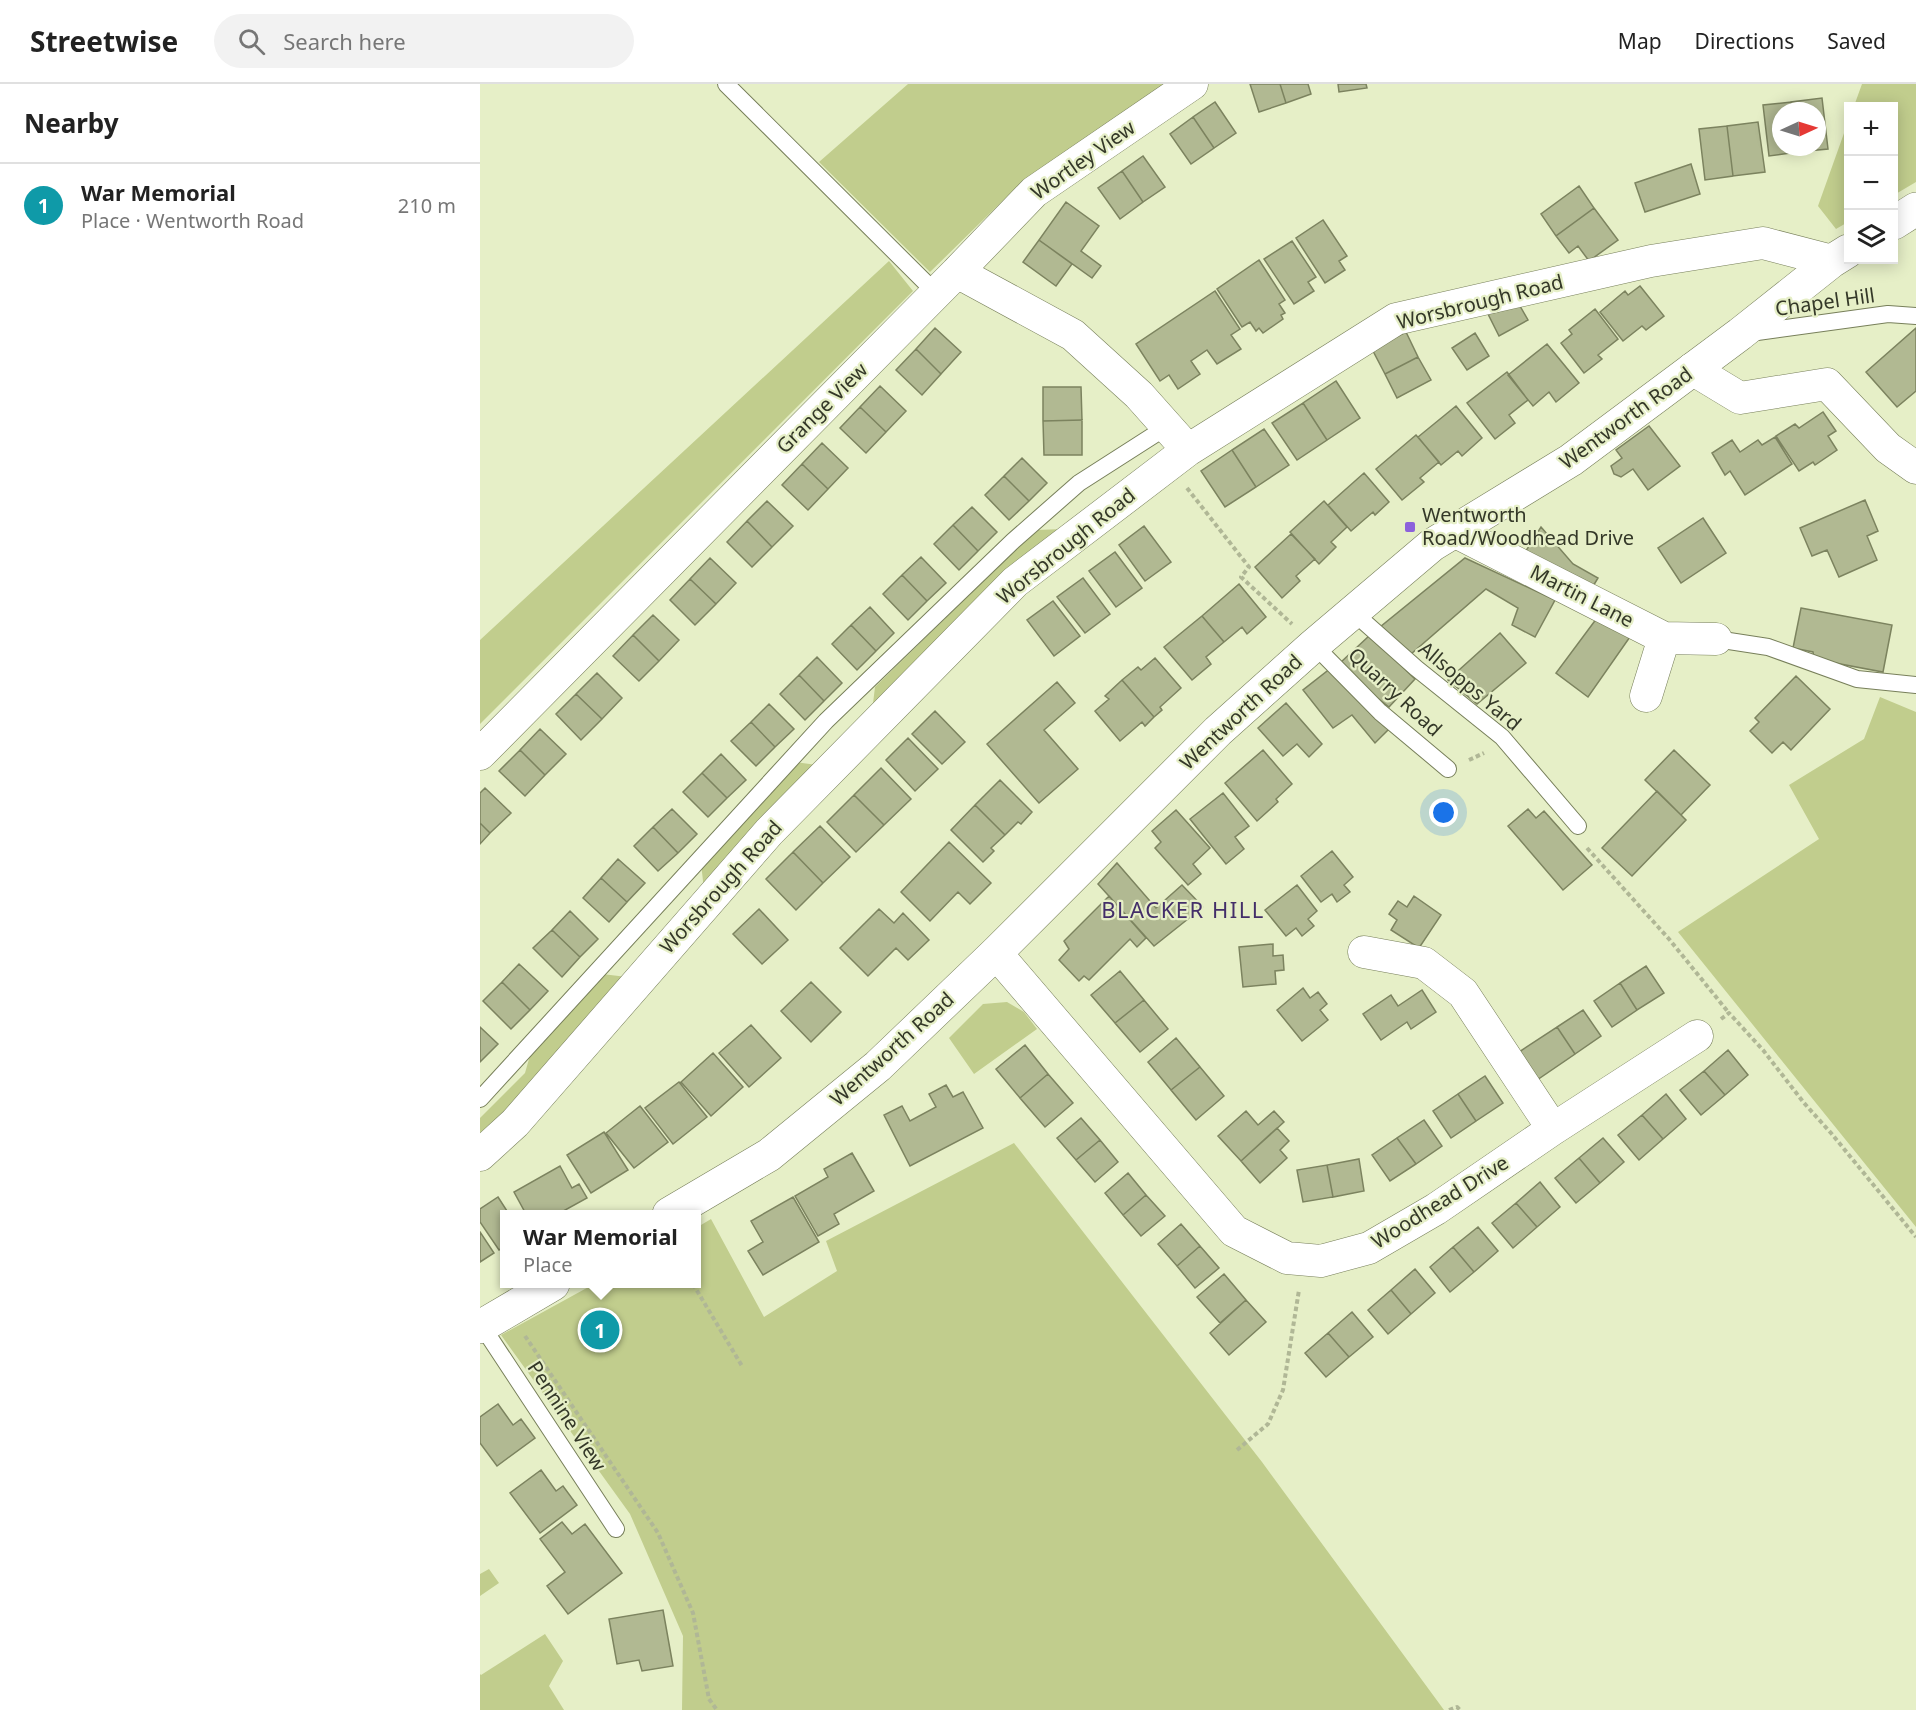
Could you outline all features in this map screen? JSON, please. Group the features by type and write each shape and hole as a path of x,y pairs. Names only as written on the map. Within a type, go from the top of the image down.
{"street":[{"name":"Wortley View","path":"947,282 1034,192 1192,84"},
{"path":"1898,220 1916,209"},
{"name":"Worsbrough Road","path":"480,1155 515,1123 769,831 1015,582 1178,457 1396,319 1651,261 1763,243 1840,256"},
{"name":"Wentworth Road","path":"677,1210 769,1155 878,1066 996,953 1218,731 1314,645 1432,545 1570,460 1740,334 1840,256"},
{"path":"947,282 1073,335 1139,395 1168,426 1178,457"},
{"name":"Grange View","path":"480,754 947,282"},
{"path":"1692,369 1740,398 1827,384 1888,448 1916,468"},
{"name":"Martin Lane","path":"1454,531 1664,638 1716,639"},
{"path":"1646,696 1664,638"},
{"path":"1364,952 1424,963 1463,993 1553,1129"},
{"name":"Woodhead Drive","path":"996,953 1234,1231 1287,1258 1321,1261 1370,1248 1436,1209 1553,1129 1697,1036"},
{"path":"481,1326 546,1288"}],"lane":[{"path":"726,84 947,282"},
{"name":"Chapel Hill","path":"1740,334 1888,314 1916,316"},
{"name":"Worsbrough Road","path":"480,1099 826,721 1013,541 1079,483 1168,426"},
{"name":"Allsopps Yard","path":"1353,612 1416,668 1502,737 1578,826"},
{"path":"1716,639 1768,647 1857,679 1916,686"},
{"name":"Quarry Road","path":"1314,645 1380,712 1448,769"},
{"name":"Pennine View","path":"481,1326 616,1529"}],"path":[{"path":"1178,457 1249,567 1241,577 1314,645"},
{"path":"1620,885 1763,1050 1804,1103 1916,1237"},
{"path":"1697,1036 1729,1013"},
{"path":"1237,1450 1268,1424 1283,1390 1303,1259"},
{"path":"695,1288 742,1366"},
{"path":"1449,1710 1457,1707 1460,1710"}],"green space":[{"path":"908,84 1168,84 1026,178 930,272 819,162"},
{"path":"1862,84 1916,84 1916,182 1898,193 1898,102 1855,102"},
{"path":"1844,133 1844,224 1836,229 1818,206"},
{"path":"889,261 913,291 480,724 480,640"},
{"path":"1064,529 871,720 875,687 1036,530"},
{"path":"1880,697 1916,712 1916,1227 1678,932 1819,839 1789,785 1864,739"},
{"path":"795,762 824,766 704,890 701,863"},
{"path":"602,974 627,977 480,1144 480,1118 525,1073 531,1052"},
{"path":"1007,1002 1024,1012 1037,1029 974,1074 949,1038 983,1004"},
{"path":"1014,1143 1262,1462 1444,1710 682,1710 683,1636 630,1514 501,1335 587,1288 701,1288 701,1225 711,1219 764,1317 837,1271 826,1241"},
{"path":"489,1569 499,1583 480,1596 480,1574"},
{"path":"545,1634 563,1661 549,1686 564,1710 480,1710 480,1674"}],"building":[{"path":"1250,84 1280,84 1286,103 1259,112"},
{"path":"1280,84 1308,84 1311,94 1286,103"},
{"path":"1338,84 1366,84 1367,88 1339,92"},
{"path":"1822,98 1822,102 1791,102"},
{"path":"1215,102 1236,133 1214,148 1193,117"},
{"path":"1772,104 1772,156 1769,156 1763,105"},
{"path":"1193,117 1214,148 1191,164 1170,134"},
{"path":"1758,122 1765,172 1733,176 1727,126"},
{"path":"1727,126 1733,176 1705,180 1699,129"},
{"path":"1143,156 1165,187 1143,202 1122,171"},
{"path":"1691,164 1700,194 1645,212 1635,183"},
{"path":"1122,171 1143,202 1120,219 1098,188"},
{"path":"1579,186 1594,208 1556,236 1541,214"},
{"path":"1066,202 1099,226 1081,251 1101,266 1092,278 1039,240"},
{"path":"1594,208 1618,240 1589,261 1578,246 1569,253 1556,236"},
{"path":"1323,220 1347,256 1339,261 1345,270 1325,283 1296,238"},
{"path":"1039,240 1072,264 1056,286 1023,262"},
{"path":"1292,241 1316,277 1308,282 1314,291 1294,304 1264,259"},
{"path":"1259,260 1285,300 1279,304 1285,313 1281,315 1283,319 1263,333 1259,328 1256,331 1250,322 1242,327 1217,289"},
{"path":"1640,286 1664,316 1646,330 1642,326 1623,341 1600,312 1625,291 1628,295"},
{"path":"1215,291 1240,329 1231,335 1241,349 1217,364 1207,350 1191,361 1200,374 1178,389 1169,375 1160,381 1136,344"},
{"path":"1516,299 1528,320 1499,336 1488,314"},
{"path":"1595,309 1618,339 1598,355 1602,359 1584,373 1561,343 1572,334 1569,330"},
{"path":"935,328 961,352 941,374 916,349"},
{"path":"1916,328 1916,391 1897,407 1866,372"},
{"path":"1406,332 1418,357 1385,374 1372,349"},
{"path":"1475,333 1489,356 1467,370 1452,348"},
{"path":"1547,344 1579,383 1556,402 1549,392 1533,406 1508,375"},
{"path":"916,349 941,374 922,395 896,370"},
{"path":"1418,357 1431,380 1397,398 1385,374"},
{"path":"1507,372 1528,400 1509,415 1515,423 1495,439 1467,403"},
{"path":"1336,381 1360,418 1327,440 1303,403"},
{"path":"880,386 906,411 886,432 860,407"},
{"path":"1043,387 1081,387 1082,420 1043,421"},
{"path":"1303,403 1327,440 1297,460 1272,423"},
{"path":"1456,406 1482,438 1462,456 1458,451 1441,465 1418,437"},
{"path":"860,407 886,432 866,453 840,428"},
{"path":"1823,412 1836,431 1828,436 1837,450 1815,465 1813,462 1799,471 1776,436 1795,424 1799,428"},
{"path":"1082,420 1082,455 1044,455 1043,421"},
{"path":"1649,426 1680,466 1648,490 1633,469 1621,477 1614,474 1611,466 1622,458 1616,450"},
{"path":"1264,429 1289,465 1256,487 1232,450"},
{"path":"1416,435 1439,462 1420,478 1424,482 1402,500 1376,469"},
{"path":"1775,437 1792,464 1745,495 1730,471 1725,475 1712,453 1732,440 1740,452 1758,440 1762,445"},
{"path":"822,443 848,468 828,489 802,464"},
{"path":"1232,450 1256,487 1225,507 1201,471"},
{"path":"1022,458 1047,483 1029,501 1004,476"},
{"path":"802,464 828,489 808,510 782,485"},
{"path":"1364,473 1389,502 1375,515 1373,512 1351,531 1328,505"},
{"path":"1004,476 1029,501 1009,520 985,495"},
{"path":"1865,500 1878,531 1867,536 1877,560 1839,577 1827,550 1812,556 1800,528"},
{"path":"767,501 793,526 772,547 747,521"},
{"path":"1324,501 1347,527 1331,542 1336,547 1319,564 1290,532"},
{"path":"972,507 997,532 978,551 953,525"},
{"path":"1703,518 1726,553 1681,583 1658,548"},
{"path":"747,521 772,547 752,567 727,542"},
{"path":"953,525 978,551 959,570 934,544"},
{"path":"1144,526 1171,562 1145,581 1119,545"},
{"path":"1541,527 1573,564 1598,578 1589,593 1522,557"},
{"path":"1291,534 1315,559 1296,576 1300,581 1282,598 1255,567"},
{"path":"1115,552 1142,588 1116,607 1089,571"},
{"path":"921,557 946,583 927,601 902,575"},
{"path":"710,558 736,583 716,604 690,579"},
{"path":"1465,558 1555,600 1535,637 1512,625 1518,608 1486,589 1411,654 1380,627"},
{"path":"902,575 927,601 908,620 883,594"},
{"path":"1083,578 1110,614 1085,633 1057,597"},
{"path":"690,579 716,604 695,625 670,600"},
{"path":"1239,584 1266,617 1247,634 1242,627 1224,642 1202,616"},
{"path":"1053,601 1080,636 1054,656 1027,620"},
{"path":"870,607 894,633 876,651 851,625"},
{"path":"1801,608 1892,625 1883,672 1814,659 1813,652 1793,648"},
{"path":"653,615 679,640 659,661 633,635"},
{"path":"1202,616 1224,642 1206,657 1211,664 1192,680 1164,647"},
{"path":"1597,618 1632,634 1588,697 1556,673"},
{"path":"851,625 876,651 857,670 832,644"},
{"path":"1500,633 1526,663 1477,704 1448,680"},
{"path":"633,635 659,661 639,681 613,656"},
{"path":"1370,635 1415,679 1389,707 1340,663"},
{"path":"817,657 842,683 824,701 799,675"},
{"path":"1155,658 1181,688 1160,707 1162,710 1154,717 1122,680 1138,667 1141,670"},
{"path":"1331,668 1391,727 1375,743 1352,715 1333,728 1303,690"},
{"path":"597,673 622,698 602,719 576,694"},
{"path":"799,675 824,701 805,720 780,694"},
{"path":"1796,676 1830,709 1791,750 1783,742 1772,753 1750,731 1759,722 1755,718"},
{"path":"1122,680 1154,717 1145,726 1142,722 1120,741 1095,711 1109,699 1105,696"},
{"path":"1057,682 1075,703 1044,730 1078,769 1039,803 987,744"},
{"path":"576,694 602,719 581,740 556,714"},
{"path":"1286,703 1322,744 1309,757 1297,744 1283,756 1258,728"},
{"path":"769,704 794,729 775,747 751,722"},
{"path":"935,711 965,742 942,764 912,734"},
{"path":"751,722 775,747 756,766 731,741"},
{"path":"540,729 566,754 545,775 520,750"},
{"path":"908,738 938,769 915,791 886,760"},
{"path":"520,750 545,775 525,796 499,771"},
{"path":"1263,750 1292,784 1276,799 1278,802 1257,821 1225,783"},
{"path":"1674,750 1710,785 1681,815 1645,780"},
{"path":"721,754 746,780 727,798 702,773"},
{"path":"881,768 911,799 884,825 854,795"},
{"path":"702,773 727,798 708,817 683,792"},
{"path":"1000,780 1032,812 1021,824 1018,822 1005,835 975,805"},
{"path":"485,788 511,813 490,833 480,823 480,793"},
{"path":"1657,791 1686,820 1632,876 1602,848"},
{"path":"1223,793 1249,826 1235,837 1244,849 1226,864 1190,819"},
{"path":"854,795 884,825 856,852 827,822"},
{"path":"975,805 1005,835 991,848 994,851 983,862 951,830"},
{"path":"672,809 697,834 678,853 653,827"},
{"path":"1528,809 1536,818 1544,811 1592,865 1563,890 1508,826"},
{"path":"1176,810 1210,848 1193,864 1201,874 1188,885 1155,848 1161,842 1152,831"},
{"path":"480,823 490,833 480,844"},
{"path":"820,826 850,857 823,883 793,852"},
{"path":"653,827 678,853 658,871 634,846"},
{"path":"949,842 991,883 970,904 958,892 930,921 901,892"},
{"path":"1332,851 1353,877 1344,885 1350,892 1337,902 1332,894 1321,902 1301,876"},
{"path":"793,852 823,883 796,910 766,879"},
{"path":"618,859 645,883 627,902 601,878"},
{"path":"1117,863 1156,908 1182,885 1203,907 1154,946 1098,884"},
{"path":"601,878 627,902 609,922 583,898"},
{"path":"1297,885 1317,911 1308,919 1314,926 1302,936 1296,928 1286,936 1265,910"},
{"path":"1109,896 1146,938 1137,947 1130,939 1089,980 1084,976 1079,981 1059,960 1069,949 1064,941"},
{"path":"1414,896 1441,915 1419,948 1391,930 1397,920 1389,914 1398,901 1407,907"},
{"path":"759,909 788,940 762,964 733,934"},
{"path":"879,909 894,923 903,913 929,940 908,960 896,948 868,976 840,948"},
{"path":"570,911 598,939 580,957 552,930"},
{"path":"552,930 580,957 562,977 533,948"},
{"path":"1273,944 1273,956 1283,955 1284,970 1275,971 1276,984 1243,987 1239,947"},
{"path":"519,964 548,991 530,1010 502,982"},
{"path":"1646,966 1664,993 1637,1010 1620,983"},
{"path":"1120,971 1144,1000 1115,1023 1091,995"},
{"path":"502,982 530,1010 511,1029 483,1001"},
{"path":"811,982 841,1012 811,1042 781,1011"},
{"path":"1620,983 1637,1010 1612,1027 1594,1001"},
{"path":"1303,988 1310,998 1318,992 1327,1004 1320,1010 1328,1020 1302,1041 1277,1010"},
{"path":"1422,990 1436,1012 1411,1029 1407,1022 1381,1040 1363,1014 1391,995 1398,1006"},
{"path":"1144,1000 1168,1029 1140,1052 1115,1023"},
{"path":"1583,1010 1601,1036 1575,1054 1557,1027"},
{"path":"751,1025 781,1058 749,1087 719,1053"},
{"path":"480,1027 498,1044 480,1062"},
{"path":"1557,1027 1575,1054 1537,1080 1519,1052"},
{"path":"1176,1038 1200,1067 1171,1090 1148,1062"},
{"path":"1025,1045 1048,1074 1020,1098 996,1069"},
{"path":"1728,1050 1748,1075 1725,1095 1704,1071"},
{"path":"713,1053 743,1087 711,1116 681,1082"},
{"path":"1200,1067 1224,1096 1196,1120 1171,1090"},
{"path":"1704,1071 1725,1095 1701,1115 1680,1090"},
{"path":"1048,1074 1073,1103 1045,1127 1020,1098"},
{"path":"1485,1076 1503,1103 1476,1121 1458,1094"},
{"path":"679,1082 707,1117 673,1144 645,1108"},
{"path":"946,1085 953,1097 963,1092 983,1128 910,1166 884,1115 902,1106 910,1121 936,1107 929,1094"},
{"path":"1458,1094 1476,1121 1451,1138 1433,1111"},
{"path":"1666,1094 1686,1119 1663,1139 1642,1115"},
{"path":"640,1106 668,1142 634,1168 606,1133"},
{"path":"1246,1111 1258,1125 1274,1111 1284,1122 1241,1161 1218,1136"},
{"path":"1642,1115 1663,1139 1639,1160 1618,1135"},
{"path":"1081,1118 1100,1140 1076,1160 1057,1138"},
{"path":"1424,1120 1442,1146 1416,1164 1397,1138"},
{"path":"1277,1128 1289,1141 1280,1150 1287,1158 1260,1183 1241,1161"},
{"path":"604,1132 628,1170 591,1193 567,1155"},
{"path":"1397,1138 1416,1164 1390,1181 1372,1155"},
{"path":"1603,1138 1624,1162 1600,1183 1579,1158"},
{"path":"1100,1140 1118,1162 1095,1182 1076,1160"},
{"path":"852,1153 874,1191 834,1214 839,1224 818,1236 795,1196 828,1177 824,1169"},
{"path":"1579,1158 1600,1183 1576,1203 1555,1178"},
{"path":"1359,1159 1364,1191 1333,1197 1327,1165"},
{"path":"1327,1165 1333,1197 1303,1202 1297,1170"},
{"path":"560,1166 572,1188 579,1184 587,1198 565,1210 524,1210 514,1192"},
{"path":"1128,1173 1146,1195 1123,1215 1105,1193"},
{"path":"1540,1182 1560,1207 1537,1227 1516,1203"},
{"path":"1146,1195 1165,1216 1141,1236 1123,1215"},
{"path":"498,1197 506,1210 500,1210 499,1250 480,1222 480,1209"},
{"path":"793,1197 819,1242 763,1275 748,1251 763,1242 751,1221"},
{"path":"1516,1203 1537,1227 1513,1248 1492,1223"},
{"path":"1181,1224 1200,1246 1177,1266 1158,1244"},
{"path":"1478,1227 1498,1251 1474,1272 1453,1247"},
{"path":"480,1232 494,1253 480,1262"},
{"path":"1200,1246 1219,1268 1195,1288 1177,1266"},
{"path":"1453,1247 1474,1272 1450,1292 1430,1267"},
{"path":"1415,1269 1435,1293 1411,1314 1391,1290"},
{"path":"1224,1274 1246,1300 1220,1323 1197,1297"},
{"path":"1391,1290 1411,1314 1388,1334 1368,1310"},
{"path":"1246,1300 1266,1322 1229,1355 1210,1333"},
{"path":"1352,1312 1373,1337 1349,1357 1328,1333"},
{"path":"1328,1333 1349,1357 1326,1377 1305,1353"},
{"path":"498,1404 513,1425 521,1419 535,1438 497,1466 480,1443 480,1417"},
{"path":"541,1470 556,1491 563,1486 577,1505 540,1533 510,1493"},
{"path":"562,1522 572,1534 585,1524 622,1573 568,1614 547,1586 565,1572 540,1539"},
{"path":"663,1610 673,1666 642,1671 639,1660 617,1664 609,1619"}],"place":[{"name":"Wentworth Road/Woodhead Drive","path":"1410,527"},
{"name":"War Memorial","path":"600,1330"}],"district":[{"name":"BLACKER HILL","path":"1183,910"}]}
